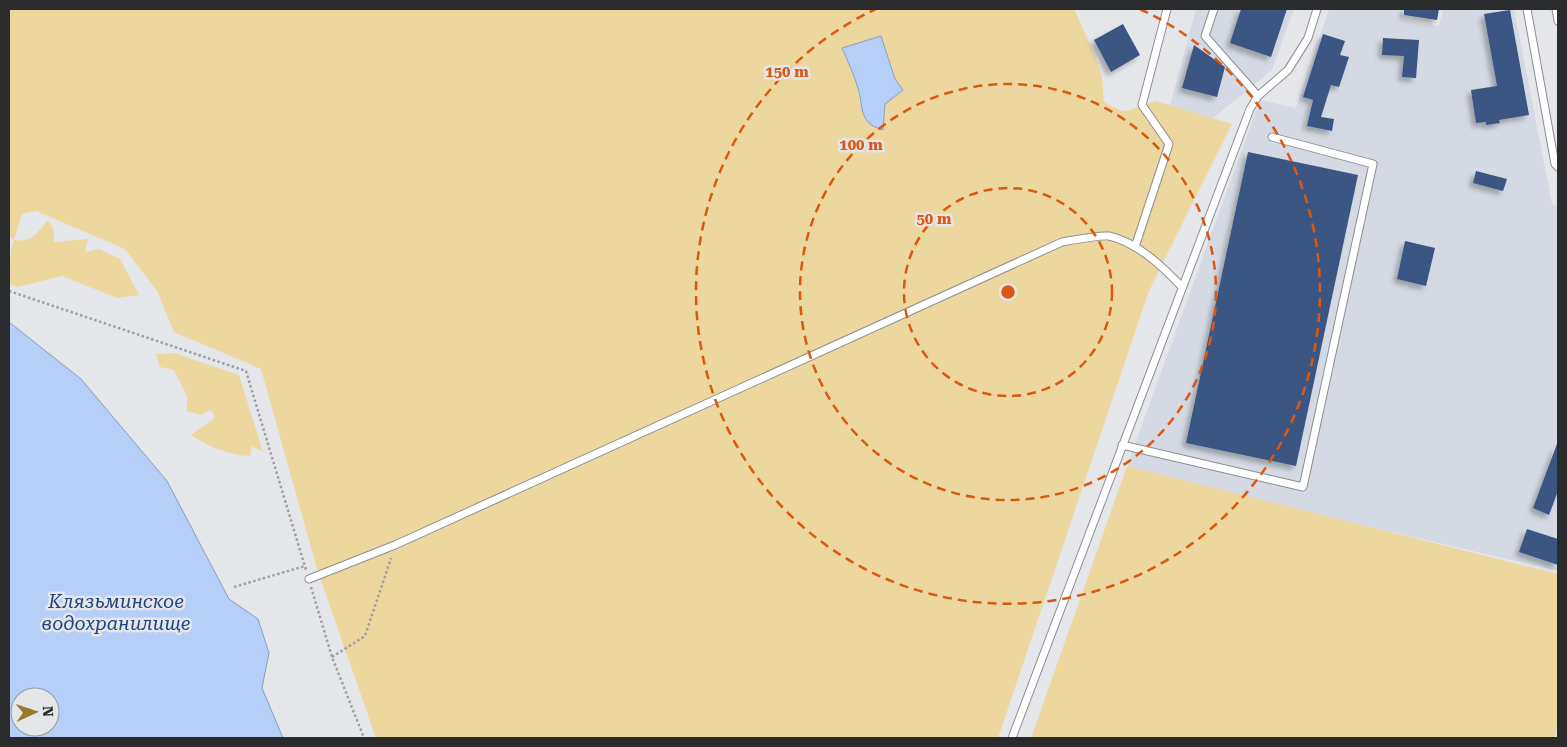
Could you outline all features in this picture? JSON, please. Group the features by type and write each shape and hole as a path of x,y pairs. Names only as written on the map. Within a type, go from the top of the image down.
{"lane":[{"path":"1135,247 1169,144 1142,105 1167,9"},
{"path":"1214,9 1205,36 1258,96"},
{"path":"1012,738 1250,109 1258,96 1288,70 1308,38 1317,9"},
{"path":"1527,9 1555,164 1558,167"},
{"path":"1556,9 1558,21"},
{"path":"1122,445 1303,486 1373,164 1272,137"},
{"path":"309,579 395,546 1062,242 1108,236 1135,247 1162,266 1182,287"}],"path":[{"path":"9,291 246,371 332,657 364,738"},
{"path":"332,657 365,636 395,546"},
{"path":"234,587 305,566"}],"shaded area":[{"path":"9,9 1074,9 1102,76 1104,102 1121,111 1130,110 1156,101 1232,124 1149,291 998,738 376,738 317,569 261,369 174,332 157,291 125,249 36,211 22,214 14,240 9,235","holes":["881,36 895,79 903,90 885,104 860,106 858,86 842,48"]},
{"path":"1196,9 1294,9 1272,70 1212,119 1170,106"},
{"path":"1329,9 1404,9 1402,20 1439,26 1443,9 1514,9 1552,204 1558,206 1558,571 1358,524 1127,466 1260,100 1296,108"},
{"path":"48,220 54,231 54,242 88,239 85,252 99,249 120,259 139,295 117,298 62,276 18,287 9,283 11,250 14,240 25,240 34,236"},
{"path":"174,353 239,375 263,452 252,446 250,456 234,454 212,447 191,435 215,418 211,410 200,415 187,411 187,396 174,370 160,367 156,354"},
{"path":"1127,466 1558,574 1558,718 1555,738 1031,738"}],"water":[{"path":"881,36 895,79 903,90 885,104 883,130 869,123 865,118 859,92 842,48"},
{"name":"Клязьминское водохранилище","path":"9,322 81,379 167,481 229,599 258,619 269,653 262,688 283,738 9,738"}],"building":[{"path":"1241,9 1287,9 1271,57 1230,43"},
{"path":"1404,9 1439,9 1437,20 1404,15"},
{"path":"1510,10 1529,115 1499,120 1500,123 1486,125 1486,122 1476,123 1471,90 1497,86 1484,14"},
{"path":"1123,24 1140,55 1111,72 1094,40"},
{"path":"1323,34 1345,41 1340,55 1349,57 1339,87 1331,85 1321,117 1334,119 1332,131 1307,126 1313,100 1303,97"},
{"path":"1383,38 1419,40 1416,78 1402,77 1404,56 1382,55"},
{"path":"1194,45 1225,67 1217,97 1182,88"},
{"path":"1248,152 1358,175 1296,466 1186,443"},
{"path":"1476,171 1507,179 1503,191 1473,183"},
{"path":"1405,241 1435,248 1426,286 1397,279"},
{"path":"1557,444 1558,491 1549,515 1533,508"},
{"path":"1527,529 1558,539 1558,565 1519,552"}]}
